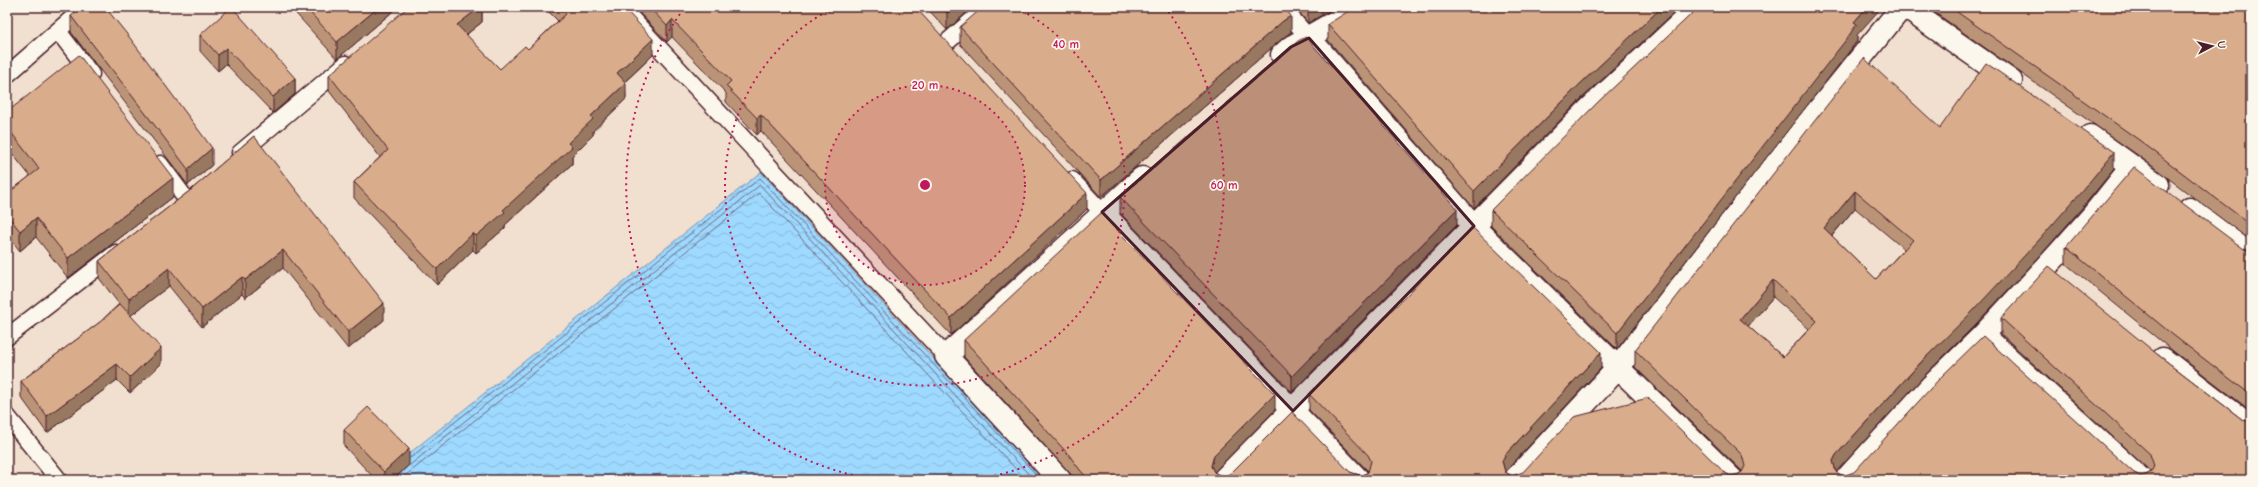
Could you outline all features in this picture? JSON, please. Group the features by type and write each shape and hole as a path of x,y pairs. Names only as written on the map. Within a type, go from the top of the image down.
{"street":[{"path":"1267,68 1291,48 1362,7"},
{"path":"1223,480 1293,411 1589,109 1698,7"},
{"path":"1514,480 1617,369 1802,130 1902,7"},
{"path":"1905,7 2029,94"},
{"path":"1309,38 1474,226 1617,369 1734,480"},
{"path":"2074,126 2132,166 2251,255"},
{"path":"1060,480 946,356 1102,212 1155,166"},
{"path":"1846,480 1932,385 1983,335 2048,265 2092,216 2132,166"},
{"path":"1102,212 1359,480"},
{"path":"2048,265 2066,280"},
{"path":"1983,335 2142,480"},
{"path":"2146,346 2251,427"}],"lane":[{"path":"7,75 85,7"},
{"path":"621,7 946,356"},
{"path":"947,44 987,7"},
{"path":"1282,7 1309,38"},
{"path":"58,31 101,87"},
{"path":"228,164 359,52"},
{"path":"148,149 186,199"},
{"path":"1059,166 1102,212"},
{"path":"7,336 131,242"},
{"path":"7,416 60,480"}],"highlighted area":[{"path":"1309,38 1474,226 1293,411 1102,212 1291,47"}],"water":[{"path":"761,172 1046,480 376,480"}],"building":[{"path":"81,7 105,7 212,148 188,169 71,16"},
{"path":"231,7 295,78 273,97 226,48 218,55 200,35"},
{"path":"305,7 379,7 337,42"},
{"path":"408,7 480,7 457,25 500,69 525,46 528,49 566,14 560,7 623,7 653,39 617,73 626,83 591,116 593,119 568,143 572,147 503,210 505,212 476,236 473,233 437,269 354,182 388,150 329,75"},
{"path":"649,7 915,7 1087,193 951,318 761,115 757,118 726,86 731,81 672,20 667,26"},
{"path":"941,7 954,7 947,13"},
{"path":"983,7 1284,7 1291,16 1283,21 1101,180 960,27"},
{"path":"1355,7 1662,7 1580,84 1474,191 1328,24"},
{"path":"1699,7 1867,7 1854,22 1857,24 1845,41 1617,333 1491,210 1598,102"},
{"path":"1950,7 2251,7 2251,225 2139,140"},
{"path":"1306,37 1457,209 1292,376 1120,197 1298,41"},
{"path":"79,55 173,178 68,258 36,218 20,231 7,215 7,194 39,169 7,127 7,112"},
{"path":"1864,58 1940,128 1986,63 2114,152 2039,240 1974,310 1923,360 1836,455 1833,461 1836,472 1843,476 1854,472 1941,377 1983,336 2134,473 2140,476 2151,472 2154,466 2150,454 2001,318 2049,266 2157,354 2243,420 2251,422 2251,480 1089,480 1069,455 964,340 1101,213 1275,394 1214,455 1211,466 1214,472 1219,475 1226,476 1232,472 1292,412 1350,472 1362,476 1368,472 1371,461 1368,455 1309,394 1473,228 1601,352 1505,455 1502,461 1505,472 1512,476 1523,472 1574,417 1648,398 1724,472 1730,476 1737,475 1742,472 1745,466 1742,455 1635,350","holes":["1855,191 1913,240 1876,279 1824,228","1773,280 1817,321 1783,357 1740,319"]},
{"path":"254,136 384,303 348,332 283,250 245,280 242,277 202,309 169,268 129,299 99,261 192,189"},
{"path":"2134,167 2244,249 2251,250 2251,395 2173,335 2066,247"},
{"path":"120,304 161,348 130,377 117,364 47,416 21,381 100,322"},
{"path":"368,407 409,449 384,472 344,430"}]}
